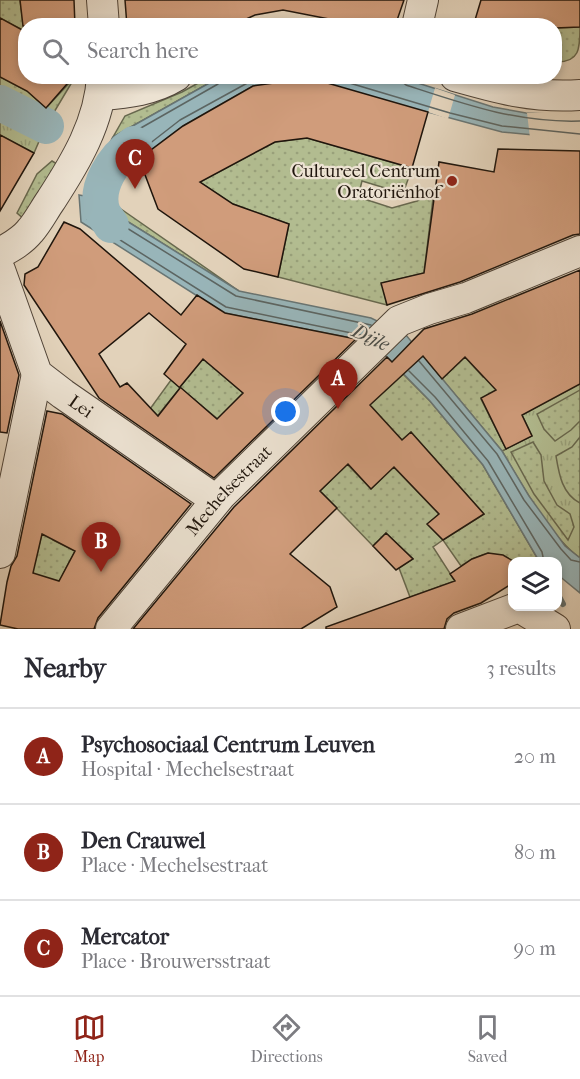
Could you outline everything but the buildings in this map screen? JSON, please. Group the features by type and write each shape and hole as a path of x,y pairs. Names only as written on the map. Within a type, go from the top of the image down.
{"street":[{"path":"102,0 103,18"},
{"path":"419,18 423,0"},
{"path":"0,253 15,245 30,232 71,168 90,129 102,86 136,92 161,84"},
{"path":"483,84 530,95 550,97 580,95"},
{"name":"Mechelsestraat","path":"111,629 216,500 399,321 466,298 580,251"},
{"path":"0,270 37,374 0,553"},
{"name":"Lei","path":"37,374 216,500"},
{"path":"461,629 519,607 555,629"}],"green space":[{"path":"0,0 20,0 22,18 18,18 18,28 0,18"},
{"path":"580,27 577,53 563,62 562,62 562,28"},
{"path":"0,77 27,91 46,108 71,84 47,124 0,99"},
{"path":"196,84 208,84 113,137 125,116"},
{"path":"0,118 40,139 34,153 0,135"},
{"path":"307,138 412,168 405,188 395,191 362,181 358,197 392,208 417,201 434,190 424,273 382,283 387,305 278,277 289,224 233,204 200,182 275,142"},
{"path":"52,161 57,164 24,219 17,213 37,174"},
{"path":"108,200 239,291 109,210"},
{"path":"465,357 483,377 502,362 513,381 481,399 506,449 502,451 442,379"},
{"path":"203,359 243,393 219,420 180,388 155,419 147,413 171,380 180,387"},
{"path":"403,374 430,401 483,465 537,557 508,557 508,560 488,553 461,566 443,540 484,514 411,432 402,440 360,395"},
{"path":"580,384 580,558 569,549 548,524 502,451 532,436 522,415"},
{"path":"580,390 580,421 555,441 544,429 537,414"},
{"path":"354,426 439,514 428,524 443,540 433,547 455,581 410,597 399,568 413,559 386,533 373,546 320,491 330,481 343,460 371,489 382,478"},
{"path":"580,437 580,503 565,489 556,456 572,447"},
{"path":"533,442 541,455 544,481 557,505 570,514 574,527 568,540 534,494 511,452"},
{"path":"44,524 56,526 53,540 75,551 63,574 78,583 25,587 36,559"}],"water":[{"path":"208,84 421,84 493,107 526,113 578,115 554,137 502,132 428,112 253,86 183,126 139,159 114,183 89,179 113,137"},
{"name":"Dijle","path":"79,195 108,200 109,210 239,291 371,318 406,335 502,451 529,496 565,546 580,558 580,593 562,578 562,557 537,557 483,465 430,401 387,357 356,339 224,313 81,222"}],"pier":[{"path":"435,88 455,95 448,119 428,112"},
{"path":"527,113 580,114 580,140 530,138"}],"waterway":[{"path":"0,103 46,126"},
{"path":"111,225 103,213 101,203 103,184 119,157 134,144"}],"place":[{"name":"Cultureel Centrum Oratoriënhof","path":"452,181"},
{"name":"Mercator","path":"135,189"},
{"name":"Psychosociaal Centrum Leuven","path":"338,409"},
{"name":"Den Crauwel","path":"101,572"}]}
